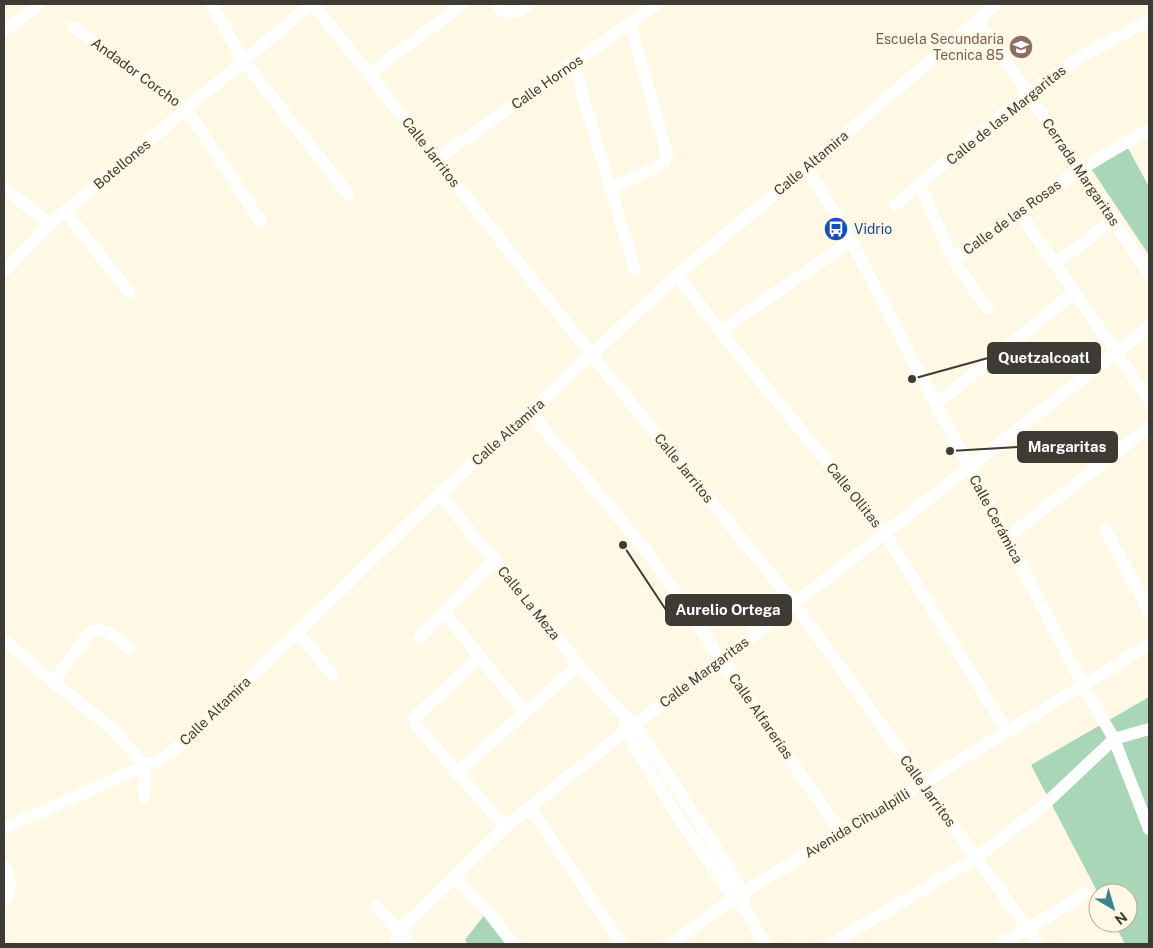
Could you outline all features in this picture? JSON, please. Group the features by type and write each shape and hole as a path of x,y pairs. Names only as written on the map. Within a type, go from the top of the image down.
{"street":[{"path":"4,31 40,4"},
{"path":"211,4 243,60 348,194"},
{"name":"Botellones","path":"4,271 50,224 312,4"},
{"name":"Calle Jarritos","path":"312,4 591,354 794,604 1038,944"},
{"path":"369,74 463,4"},
{"path":"498,4 500,9 509,14 518,12 529,4"},
{"name":"Calle Altamira","path":"4,828 163,758 186,741 439,494 677,275 807,167 996,4"},
{"name":"Calle Hornos","path":"437,160 630,23 651,6"},
{"name":"Calle de las Margaritas","path":"895,205 1028,94 1074,61 1149,20"},
{"name":"Cerrada Margaritas","path":"976,21 1028,94 1149,274"},
{"path":"610,189 661,165 666,160 667,154 630,23"},
{"name":"Andador Corcho","path":"74,27 187,110 261,222"},
{"path":"573,63 635,270"},
{"name":"Calle de las Rosas","path":"953,259 1020,213 1079,169 1149,130"},
{"name":"Calle Cerámica","path":"807,167 851,241 1083,685 1114,739 1149,829"},
{"path":"919,184 953,259 987,308"},
{"path":"4,188 50,224"},
{"path":"65,211 128,292"},
{"path":"1020,213 1149,400"},
{"path":"1055,264 1113,220"},
{"path":"720,331 851,241"},
{"name":"Calle Ollitas","path":"677,275 720,331 885,533 1007,731"},
{"path":"936,404 1075,292"},
{"name":"Calle Margaritas","path":"395,944 399,931 505,827 631,727 722,660 1149,327"},
{"name":"Calle Alfarerías","path":"530,412 646,550 841,833"},
{"path":"1006,538 1149,427"},
{"name":"Calle La Meza","path":"439,494 631,727 739,896 765,944"},
{"path":"1105,528 1149,612"},
{"path":"419,638 495,560"},
{"path":"444,612 524,712"},
{"path":"53,682 90,632 99,629 107,631 129,649"},
{"path":"297,632 333,675"},
{"path":"4,640 110,728 145,766 144,798"},
{"name":"Avenida Cihualpilli","path":"671,944 739,896 1149,645"},
{"path":"480,657 420,710 414,718 418,727 456,773 505,827"},
{"path":"456,773 579,665"},
{"path":"831,944 976,858 1043,806 1114,739 1149,728"},
{"path":"530,808 622,944"},
{"path":"4,866 10,880 10,889 4,901"},
{"path":"454,877 490,913 513,944"},
{"path":"1001,944 1086,894"},
{"path":"376,906 410,944"}],"green space":[{"path":"1128,148 1149,187 1149,255 1092,170"},
{"path":"1149,697 1149,942 1145,944 1125,944 1119,933 1138,933 1138,883 1093,883 1031,765"},
{"path":"485,914 506,944 468,944 465,940"}],"place":[{"name":"Escuela Secundaria Tecnica 85","path":"1021,47"},
{"name":"Vidrio","path":"836,229"},
{"name":"Quetzalcoatl","path":"912,379"},
{"name":"Margaritas","path":"950,451"},
{"name":"Aurelio Ortega","path":"623,545"}]}
